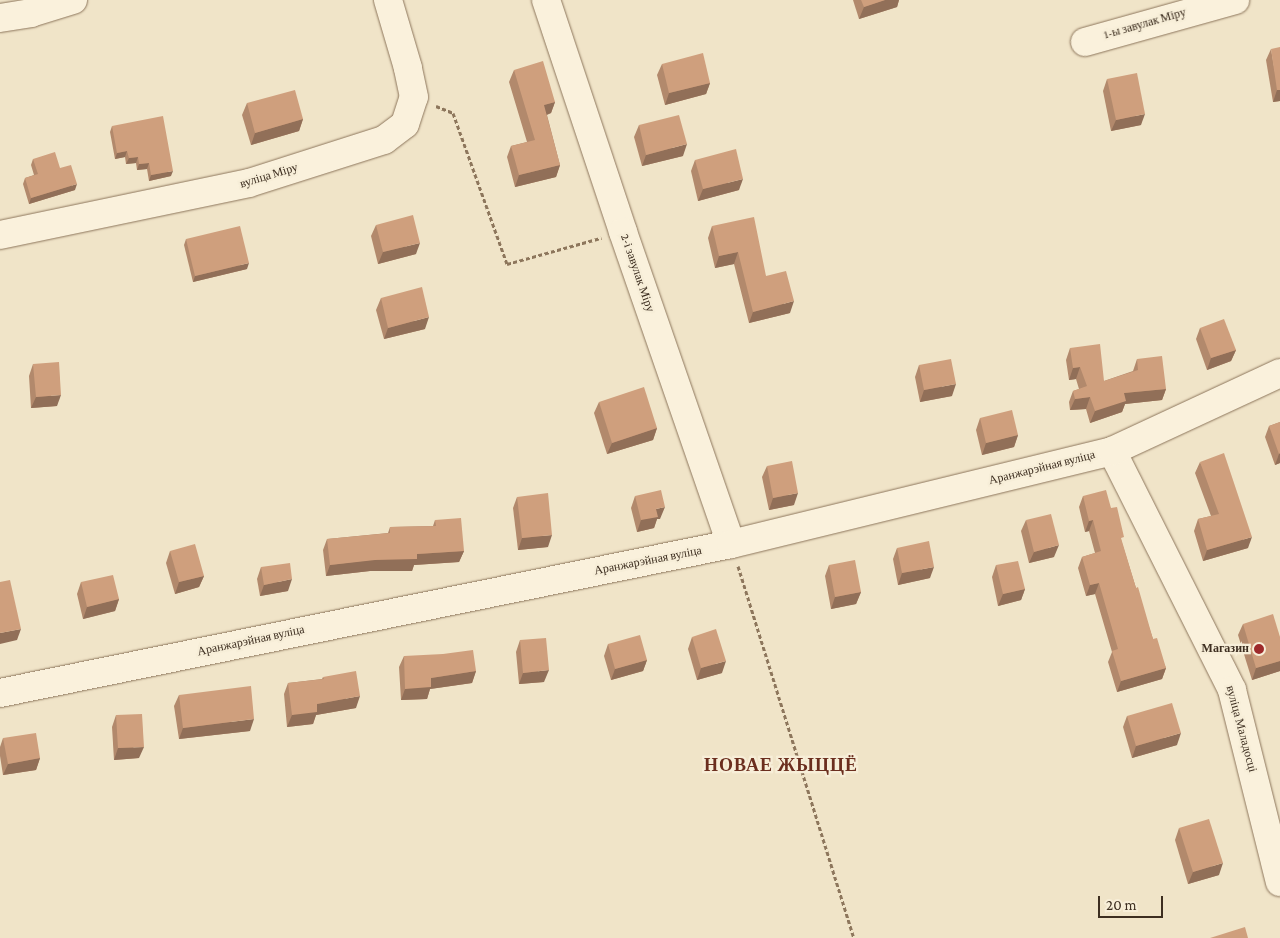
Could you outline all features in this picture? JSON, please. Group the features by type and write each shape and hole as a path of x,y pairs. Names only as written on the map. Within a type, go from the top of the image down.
{"street":[{"path":"0,18 31,13 74,0"},
{"path":"388,0 408,68 414,97"},
{"name":"2-і завулак Міру","path":"546,0 623,232 731,544"},
{"name":"1-ы завулак Міру","path":"1085,42 1235,0"},
{"name":"вуліца Міру","path":"0,235 248,183 384,140 405,124 414,97"},
{"name":"Аранжарэйная вуліца","path":"0,693 731,544 1112,451 1280,373"},
{"name":"вуліца Маладосці","path":"1112,451 1232,690 1280,881"}],"path":[{"path":"414,97 453,113 507,264 623,232"},
{"path":"731,544 854,938"}],"building":[{"path":"861,0 885,0 864,7"},
{"path":"1280,47 1280,90 1277,90 1271,49"},
{"path":"703,53 710,83 669,93 662,64"},
{"path":"543,61 555,102 544,105 560,165 519,175 511,146 535,140 514,70"},
{"path":"1137,73 1145,114 1116,120 1107,79"},
{"path":"295,90 303,119 255,133 247,103"},
{"path":"679,115 687,144 646,155 639,125"},
{"path":"163,116 173,171 151,175 149,163 139,164 138,157 129,158 127,151 117,153 112,126"},
{"path":"736,149 743,179 703,189 695,160"},
{"path":"55,152 60,168 71,165 77,184 31,198 25,178 38,174 33,159"},
{"path":"413,215 420,243 383,252 376,225"},
{"path":"754,217 766,276 786,271 794,301 753,312 738,252 719,256 712,226"},
{"path":"240,226 249,263 195,276 186,239"},
{"path":"422,287 429,317 388,328 381,298"},
{"path":"1224,319 1236,350 1211,358 1200,328"},
{"path":"1100,344 1104,381 1138,370 1137,359 1162,356 1166,389 1124,393 1126,401 1095,411 1090,397 1075,399 1073,391 1087,386 1080,367 1073,368 1070,348"},
{"path":"951,359 956,384 924,390 919,365"},
{"path":"59,362 61,395 36,397 33,364"},
{"path":"644,387 657,428 612,443 599,402"},
{"path":"1012,410 1018,435 986,443 980,418"},
{"path":"1280,422 1280,453 1279,454 1269,426"},
{"path":"1224,453 1252,537 1207,550 1198,519 1219,514 1200,462"},
{"path":"792,461 798,493 773,498 767,466"},
{"path":"661,490 665,507 656,509 658,517 641,520 635,496"},
{"path":"1106,490 1111,508 1117,507 1124,537 1121,538 1136,588 1138,587 1153,639 1157,638 1166,668 1121,681 1112,651 1118,649 1099,583 1090,585 1082,557 1101,551 1093,520 1089,521 1083,496"},
{"path":"548,493 552,535 522,538 517,497"},
{"path":"1051,514 1059,545 1034,552 1026,520"},
{"path":"461,518 464,551 417,554 417,559 375,560 330,565 327,539 390,533 390,527 436,526 435,520"},
{"path":"929,541 934,567 902,573 897,548"},
{"path":"195,544 204,576 179,582 170,551"},
{"path":"855,560 861,592 835,597 829,565"},
{"path":"1018,561 1025,589 1003,594 996,565"},
{"path":"290,563 292,579 264,585 261,567"},
{"path":"113,575 119,599 87,607 81,582"},
{"path":"10,580 21,629 0,633 0,582"},
{"name":"Магазин","path":"1273,614 1280,637 1280,661 1256,668 1243,624"},
{"path":"716,629 726,661 701,668 692,637"},
{"path":"640,635 647,660 615,669 608,644"},
{"path":"546,638 549,670 523,673 520,640"},
{"path":"473,650 476,671 431,678 431,687 405,689 404,656"},
{"path":"356,671 360,696 317,704 317,712 292,715 288,683 324,679 323,677"},
{"path":"251,686 254,719 183,728 179,695"},
{"path":"1172,703 1181,733 1136,746 1127,716"},
{"path":"142,714 144,747 118,748 116,715"},
{"path":"36,733 40,758 8,764 3,738"},
{"path":"1209,819 1223,863 1193,872 1179,828"},
{"path":"1245,927 1248,938 1210,938"}],"place":[{"name":"Магазин","path":"1259,649"}],"district":[{"name":"НОВАЕ ЖЫЦЦЁ","path":"781,765"}]}
